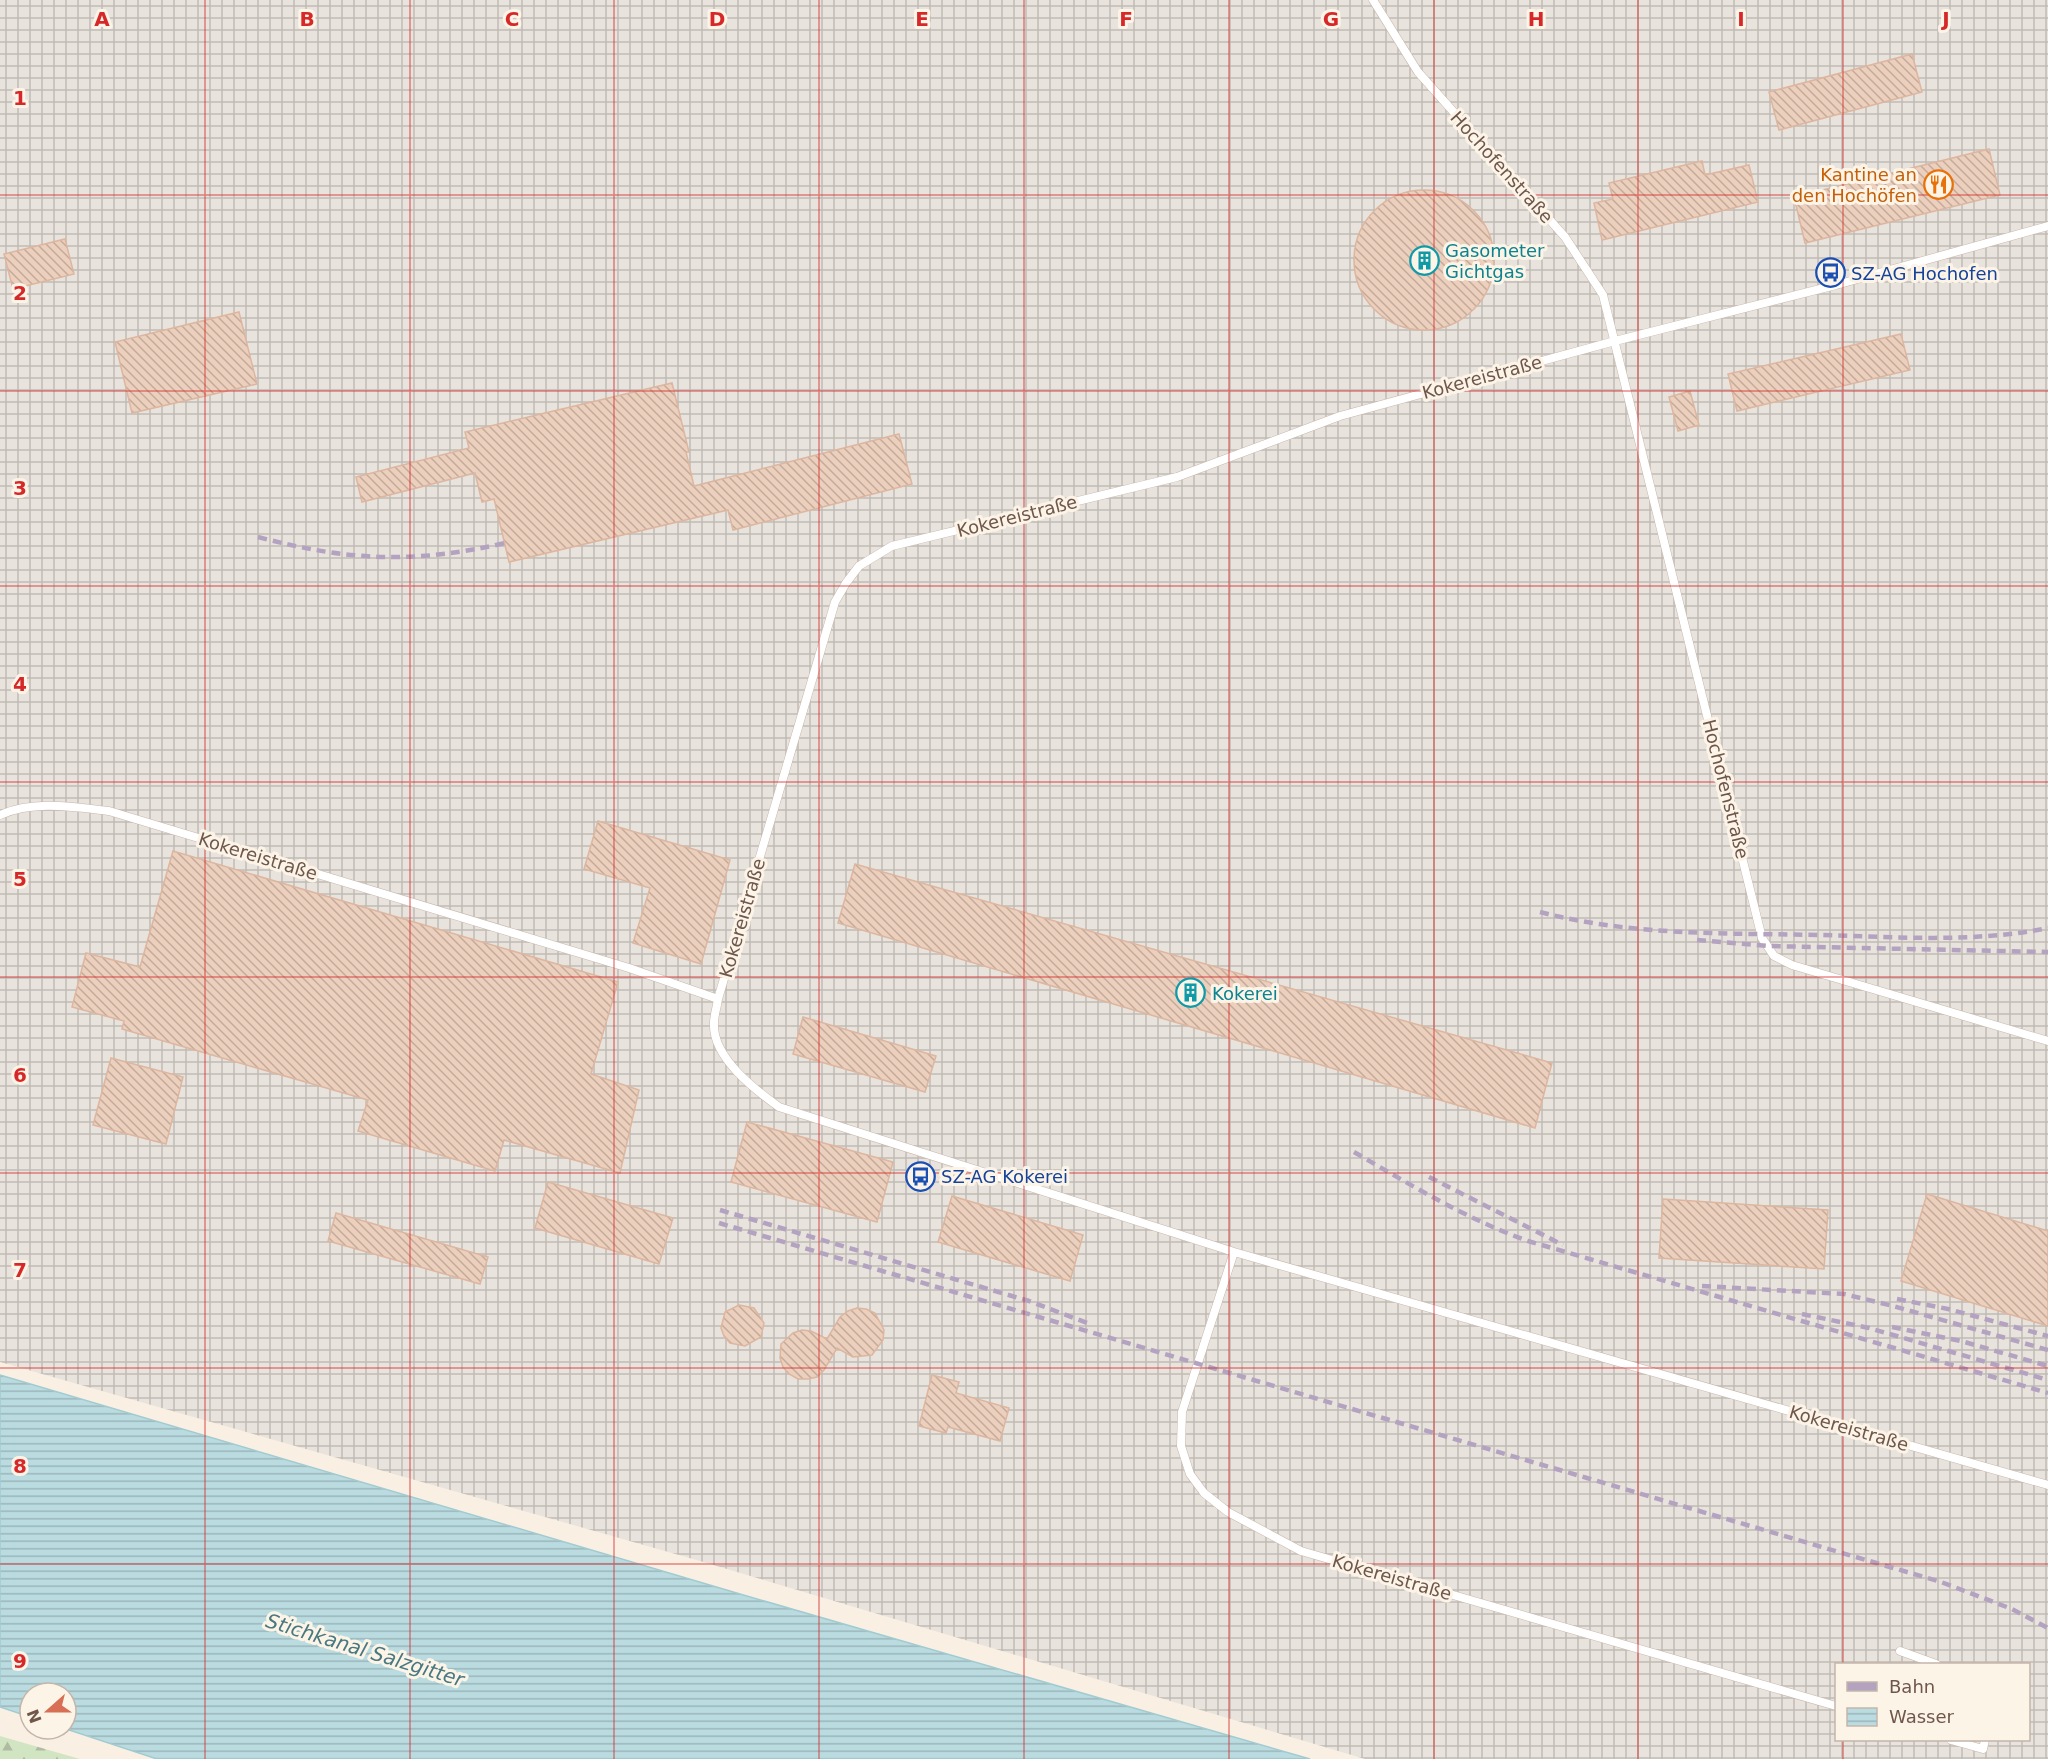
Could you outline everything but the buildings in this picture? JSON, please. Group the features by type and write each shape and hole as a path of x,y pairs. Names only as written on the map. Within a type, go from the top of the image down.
{"lane":[{"name":"Hochofenstraße","path":"1373,0 1418,72 1565,237 1603,295 1762,938 1774,956 1792,965 2048,1041"},
{"path":"1616,341 1836,285 2048,226"},
{"name":"Kokereistraße","path":"1616,341 1340,416 1177,477 892,546 860,566 846,583 835,602 718,999 713,1024 720,1047 749,1086 779,1107 1234,1252 2048,1485"},
{"name":"Kokereistraße","path":"0,815 11,810 46,806 109,811 629,968 718,999"},
{"name":"Kokereistraße","path":"1234,1252 1182,1412 1181,1446 1190,1474 1204,1493 1228,1512 1302,1551 1835,1706"},
{"path":"1900,1651 1931,1663"},
{"path":"1955,1741 1983,1749 1985,1741"}],"shaded area":[{"path":"0,0 2048,0 2048,1759 1365,1759 700,1561 0,1362"}],"green space":[{"path":"0,1736 80,1759 0,1759"}],"water":[{"name":"Stichkanal Salzgitter","path":"0,1375 740,1594 1310,1759 157,1759 78,1733 78,1681 18,1681 18,1713 0,1707"}],"railway":[{"path":"258,537 322,551 381,557 441,554 505,543"},
{"path":"1540,912 1574,920 1679,932 1934,938 1991,936 2048,928"},
{"path":"1697,940 1768,946 2048,952"},
{"path":"1354,1152 1461,1212 1528,1241 2048,1393"},
{"path":"1429,1177 1563,1245"},
{"path":"720,1210 1029,1301 1090,1324"},
{"path":"719,1223 1941,1582 2012,1609 2048,1628"},
{"path":"1702,1286 1844,1294 2048,1350"},
{"path":"1897,1299 1948,1309 2048,1336"},
{"path":"1802,1314 1869,1328 2048,1380"},
{"path":"1892,1327 1961,1341 2048,1366"}],"place":[{"name":"Kantine an den Hochöfen","path":"1938,184"},
{"name":"Gasometer Gichtgas","path":"1424,260"},
{"name":"SZ-AG Hochofen","path":"1830,273"},
{"name":"Kokerei","path":"1191,993"},
{"name":"SZ-AG Kokerei","path":"920,1176"}]}
